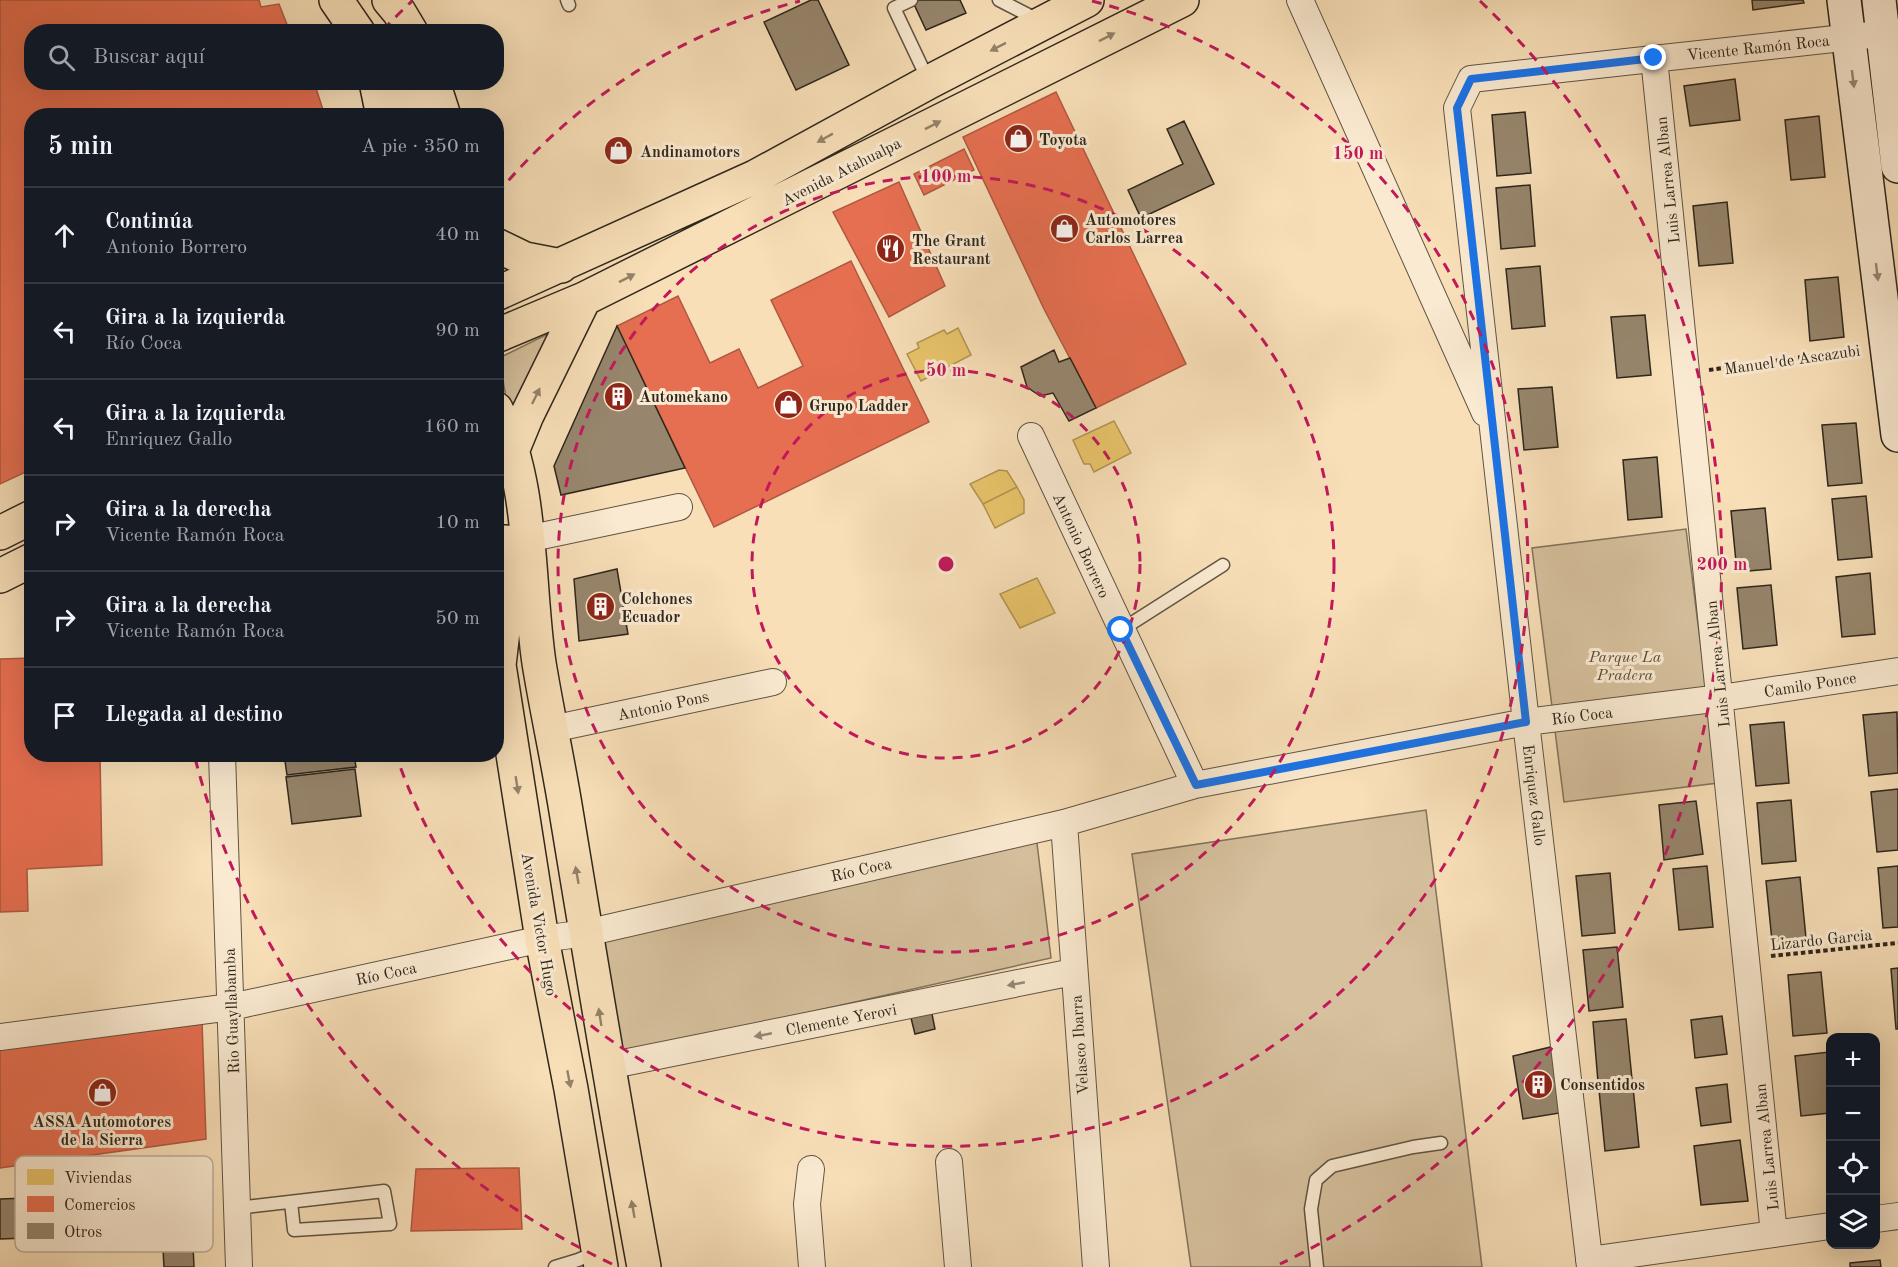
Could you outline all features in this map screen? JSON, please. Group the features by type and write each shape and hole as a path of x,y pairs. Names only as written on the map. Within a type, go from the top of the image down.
{"main road":[{"path":"336,0 352,24"},
{"path":"377,0 387,24"},
{"path":"389,0 406,24"},
{"name":"Avenida Atahualpa","path":"504,291 755,177 929,82 1087,0"},
{"name":"Avenida Atahualpa","path":"504,333 584,299 1182,0"},
{"path":"1844,0 1892,344 1898,435"},
{"path":"1879,0 1890,33 1898,166"},
{"path":"378,90 381,108"},
{"path":"404,90 411,108"},
{"path":"436,90 441,108"},
{"path":"504,249 525,259 561,266"},
{"path":"506,462 584,299"},
{"name":"Avenida Victor Hugo","path":"506,462 644,1267"},
{"path":"0,533 24,521"},
{"name":"Avenida Victor Hugo","path":"504,613 516,529"},
{"path":"0,576 24,564"},
{"name":"Avenida Victor Hugo","path":"509,579 539,663"},
{"name":"Avenida Victor Hugo","path":"504,697 542,939 600,1259"}],"street":[{"path":"1300,0 1495,436"},
{"name":"Vicente Ramón Roca","path":"1457,108 1471,79 1890,33"},
{"name":"Luis Larrea Alban","path":"1654,58 1774,1233"},
{"name":"Enriquez Gallo","path":"1457,108 1590,1264"},
{"name":"Antonio Borrero","path":"1031,436 1196,785"},
{"path":"516,529 679,507"},
{"name":"Camilo Ponce","path":"1721,698 1898,671"},
{"name":"Antonio Pons","path":"552,729 773,682"},
{"name":"Río Coca","path":"0,1037 231,1007 542,939 586,933 1064,823 1196,785 1526,722 1721,698"},
{"name":"Rio Guayllabamba","path":"222,762 239,1267"},
{"name":"Velasco Ibarra","path":"1064,823 1096,1267"},
{"name":"Clemente Yerovi","path":"608,1066 1073,972"},
{"path":"949,1162 958,1267"},
{"path":"811,1168 807,1204 812,1267"},
{"path":"1880,1218 1898,1216"},
{"path":"1590,1264 1826,1226"}],"lane":[{"path":"912,0 894,8 929,82"},
{"path":"999,0 1043,23"},
{"path":"1121,630 1223,565"},
{"path":"1317,1267 1311,1209 1316,1180 1332,1166 1413,1147 1441,1143"},
{"path":"237,1208 384,1191 390,1224 294,1230 291,1202"},
{"path":"555,1267 578,1260 600,1259"}],"path":[{"name":"Manuel de Ascazubi","path":"1687,373 1892,344"},
{"name":"Lizardo Garcia","path":"1746,959 1898,943"}],"green space":[{"path":"564,326 510,420 504,386 504,356"},
{"name":"Parque La Pradera","path":"1686,529 1718,783 1564,802 1532,548"},
{"path":"1426,810 1482,1267 1191,1267 1132,854"},
{"path":"1036,835 1051,958 623,1054 597,938"}],"building: Viviendas":[{"path":"958,328 971,355 921,381 907,354 919,348 917,343 944,330 947,334"},
{"path":"1114,421 1131,453 1094,472 1090,464 1084,464 1073,440"},
{"path":"999,470 1007,471 1017,487 983,504 970,484"},
{"path":"1017,487 1024,500 1024,513 995,528 983,504"},
{"path":"1037,578 1055,613 1020,628 1000,594"}],"building: Comercios":[{"path":"0,0 259,0 261,7 279,4 287,24 24,24 24,90 317,90 322,108 24,108 24,473 0,484"},
{"name":"Automotores Carlos Larrea","path":"1056,92 1186,364 1096,408 1044,309 963,137"},
{"path":"964,149 974,170 924,195 914,174"},
{"name":"The Grant Restaurant","path":"899,182 945,286 889,317 833,212"},
{"name":"Grupo Ladder","path":"851,261 929,422 714,527 617,326 678,296 710,363 739,349 758,388 803,366 771,300"},
{"path":"24,658 24,762 100,762 102,865 27,869 28,911 0,912 0,659"},
{"name":"ASSA Automotores de la Sierra","path":"202,1021 206,1139 85,1156 15,1156 15,1166 0,1168 0,1047"},
{"path":"519,1168 522,1229 411,1231 416,1169"}],"building: Otros":[{"path":"811,0 818,0 849,65 796,90 764,22"},
{"path":"912,0 960,0 966,13 926,30"},
{"path":"1752,0 1803,0 1804,3 1753,10"},
{"path":"1735,79 1740,120 1690,126 1684,86"},
{"path":"1525,112 1531,173 1497,176 1492,115"},
{"path":"1819,116 1825,177 1791,180 1785,120"},
{"path":"1184,121 1214,184 1141,218 1128,190 1183,164 1167,129"},
{"path":"1530,185 1535,246 1501,249 1496,188"},
{"path":"1727,202 1733,263 1699,266 1693,206"},
{"path":"1540,266 1545,326 1512,329 1506,269"},
{"path":"1838,277 1844,337 1810,341 1805,280"},
{"path":"1645,315 1651,375 1617,378 1611,317"},
{"name":"Automekano","path":"617,326 685,468 561,495 554,466"},
{"path":"1054,350 1059,362 1070,358 1096,408 1069,421 1053,393 1040,396 1027,387 1021,367"},
{"path":"1552,387 1558,447 1524,450 1518,389"},
{"path":"1856,423 1862,483 1828,486 1822,425"},
{"path":"1657,457 1662,517 1628,520 1623,460"},
{"path":"1866,496 1872,557 1838,560 1832,499"},
{"path":"1765,508 1771,569 1737,572 1731,511"},
{"name":"Colchones Ecuador","path":"617,569 628,634 579,641 574,579"},
{"path":"1870,573 1875,634 1842,637 1836,577"},
{"path":"1771,585 1777,645 1743,649 1737,588"},
{"path":"1897,712 1898,773 1869,776 1863,715"},
{"path":"1784,722 1789,783 1756,786 1750,725"},
{"path":"285,762 355,762 356,767 287,775"},
{"path":"355,769 361,816 292,824 286,777"},
{"path":"1898,789 1898,850 1877,852 1871,792"},
{"path":"1791,800 1796,861 1762,864 1757,803"},
{"path":"1696,801 1703,854 1664,860 1659,805"},
{"path":"1707,866 1713,927 1679,930 1673,869"},
{"path":"1898,866 1898,927 1883,928 1878,868"},
{"path":"1610,873 1615,933 1582,936 1576,876"},
{"path":"1800,877 1806,938 1772,941 1766,881"},
{"path":"1617,947 1623,1007 1589,1011 1583,950"},
{"path":"1898,968 1898,1029 1896,1029 1891,969"},
{"path":"1821,972 1827,1033 1793,1036 1788,975"},
{"path":"931,1009 935,1029 915,1034 910,1014"},
{"path":"1722,1016 1727,1054 1695,1058 1691,1020"},
{"path":"1626,1019 1632,1079 1598,1082 1593,1022"},
{"name":"Consentidos","path":"1555,1046 1566,1112 1523,1119 1513,1056"},
{"path":"1826,1052 1826,1113 1801,1116 1795,1056"},
{"path":"1727,1084 1731,1122 1701,1126 1696,1088"},
{"path":"1633,1087 1639,1147 1605,1151 1599,1090"},
{"path":"1740,1140 1748,1201 1701,1205 1694,1146"},
{"path":"15,1198 15,1238 0,1239 0,1199"},
{"path":"163,1252 193,1252 194,1267 164,1267"},
{"path":"1880,1260 1881,1267 1850,1267 1850,1263"}],"place":[{"name":"Toyota","path":"1018,139"},
{"name":"Andinamotors","path":"619,151"},
{"name":"Automotores Carlos Larrea","path":"1064,228"},
{"name":"The Grant Restaurant","path":"891,249"},
{"name":"Automekano","path":"618,396"},
{"name":"Grupo Ladder","path":"788,405"},
{"name":"Colchones Ecuador","path":"600,607"},
{"name":"Consentidos","path":"1539,1084"},
{"name":"ASSA Automotores de la Sierra","path":"102,1093"}],"route":[{"path":"1121,630 1196,785 1526,722 1457,108 1471,79 1654,58"}]}
